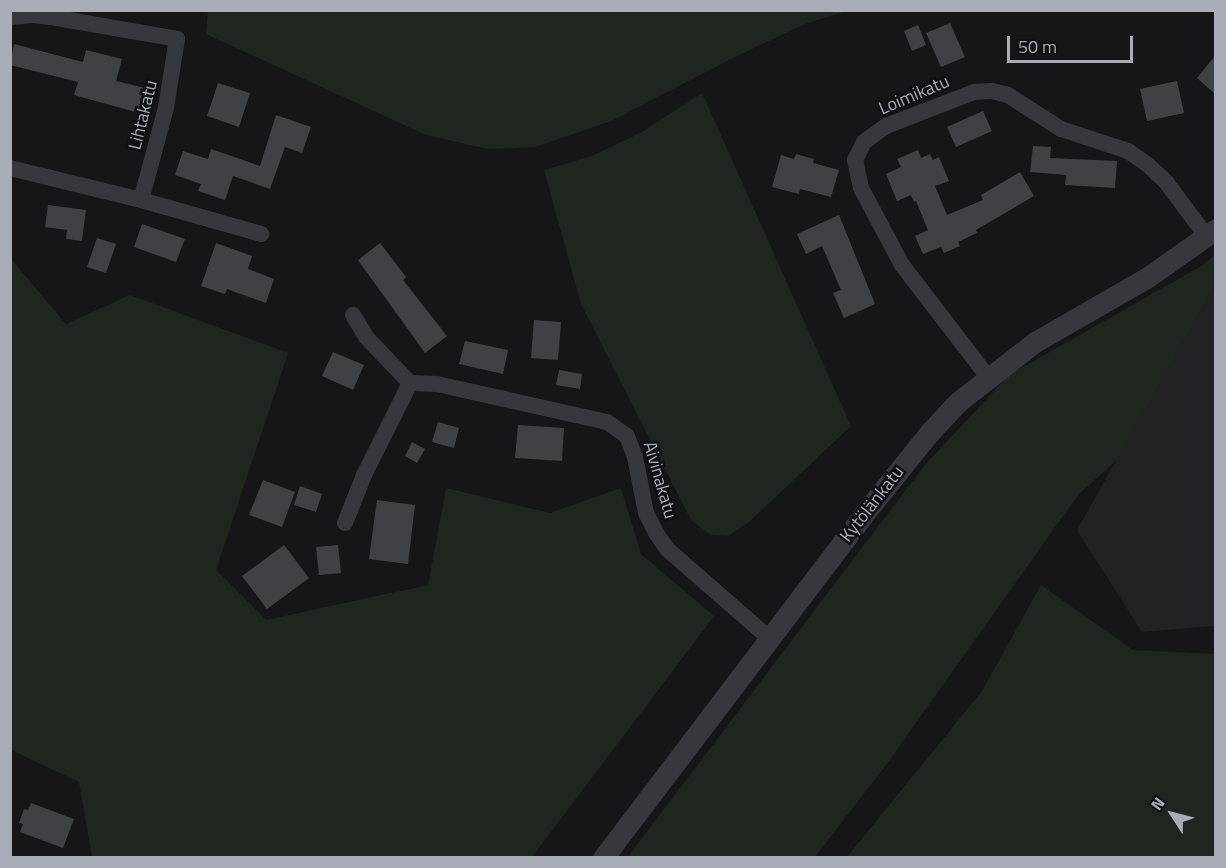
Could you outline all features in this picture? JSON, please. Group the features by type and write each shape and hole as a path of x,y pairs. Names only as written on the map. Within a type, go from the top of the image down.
{"street":[{"name":"Lihtakatu","path":"10,16 33,15 57,18 177,39 166,108 141,200"},
{"name":"Loimikatu","path":"988,377 902,265 861,188 855,160 864,142 886,126 974,92 992,91 1008,95 1061,129 1128,151 1142,160 1166,182 1211,233"},
{"path":"10,168 141,200 261,234"},
{"name":"Kytölänkatu","path":"603,858 769,638 930,432 988,377 1035,342 1148,277 1211,233"},
{"path":"345,524 364,475 410,383 366,337 353,315"},
{"name":"Aivinakatu","path":"410,383 437,384 607,422 627,436 636,458 646,513 667,549 769,638"}],"shaded area":[{"path":"208,10 846,11 805,24 611,121 535,147 488,149 426,135 206,34"},
{"path":"702,93 851,426 749,522 728,536 711,535 691,520 581,304 544,170 592,156 642,132"},
{"path":"1215,254 1215,285 1117,460 1078,495 886,765 815,857 627,858 924,466 1009,375 1203,265"},
{"path":"12,260 66,324 130,295 288,353 216,570 266,620 428,585 446,488 550,513 621,488 641,554 714,616 532,857 92,857 79,782 11,750"},
{"path":"1215,285 1215,626 1142,632 1077,530"},
{"path":"1041,585 1133,650 1215,654 1215,857 847,857 982,691"}],"building":[{"path":"950,23 965,57 941,67 926,33"},
{"path":"918,25 926,45 912,51 904,31"},
{"path":"14,44 83,62 86,50 122,59 116,81 145,88 139,113 74,95 78,82 10,65"},
{"path":"1215,56 1215,94 1197,78"},
{"path":"1177,81 1184,113 1147,121 1140,89"},
{"path":"218,83 250,93 239,127 207,116"},
{"path":"983,111 992,131 956,147 947,127"},
{"path":"276,115 311,127 302,153 285,147 270,189 233,176 225,200 198,191 201,184 175,175 183,151 208,159 211,149 260,166"},
{"path":"1033,146 1051,147 1050,158 1117,161 1115,188 1065,185 1066,175 1030,172"},
{"path":"918,150 921,158 930,154 933,160 939,157 949,181 935,186 947,215 983,200 981,195 1020,172 1034,196 976,230 977,233 958,242 960,246 944,253 941,247 923,254 915,236 928,230 916,201 914,202 911,195 897,201 886,174 901,167 897,159"},
{"path":"796,154 814,159 813,163 839,170 831,197 800,189 799,194 772,187 781,155 794,159"},
{"path":"48,205 86,210 82,241 66,239 67,230 45,227"},
{"path":"839,215 875,304 844,318 833,293 841,290 822,246 806,254 797,234"},
{"path":"142,224 185,239 176,262 134,247"},
{"path":"97,238 116,244 106,273 87,267"},
{"path":"216,243 252,256 248,269 274,279 266,303 227,289 225,294 201,286"},
{"path":"380,243 406,277 403,280 447,336 425,353 358,260"},
{"path":"534,320 561,322 558,360 531,358"},
{"path":"465,341 508,350 503,374 459,364"},
{"path":"333,352 364,365 353,390 322,376"},
{"path":"559,370 582,374 580,389 556,385"},
{"path":"438,422 459,428 454,448 432,442"},
{"path":"518,425 564,428 562,461 515,458"},
{"path":"412,442 425,449 417,463 405,456"},
{"path":"263,480 295,492 282,527 249,515"},
{"path":"300,486 322,494 316,512 294,505"},
{"path":"377,500 415,505 408,564 369,559"},
{"path":"284,545 309,578 267,609 242,576"},
{"path":"338,545 341,573 319,575 316,547"},
{"path":"31,803 74,819 63,848 20,832 23,824 19,823 24,809 28,810"}]}
